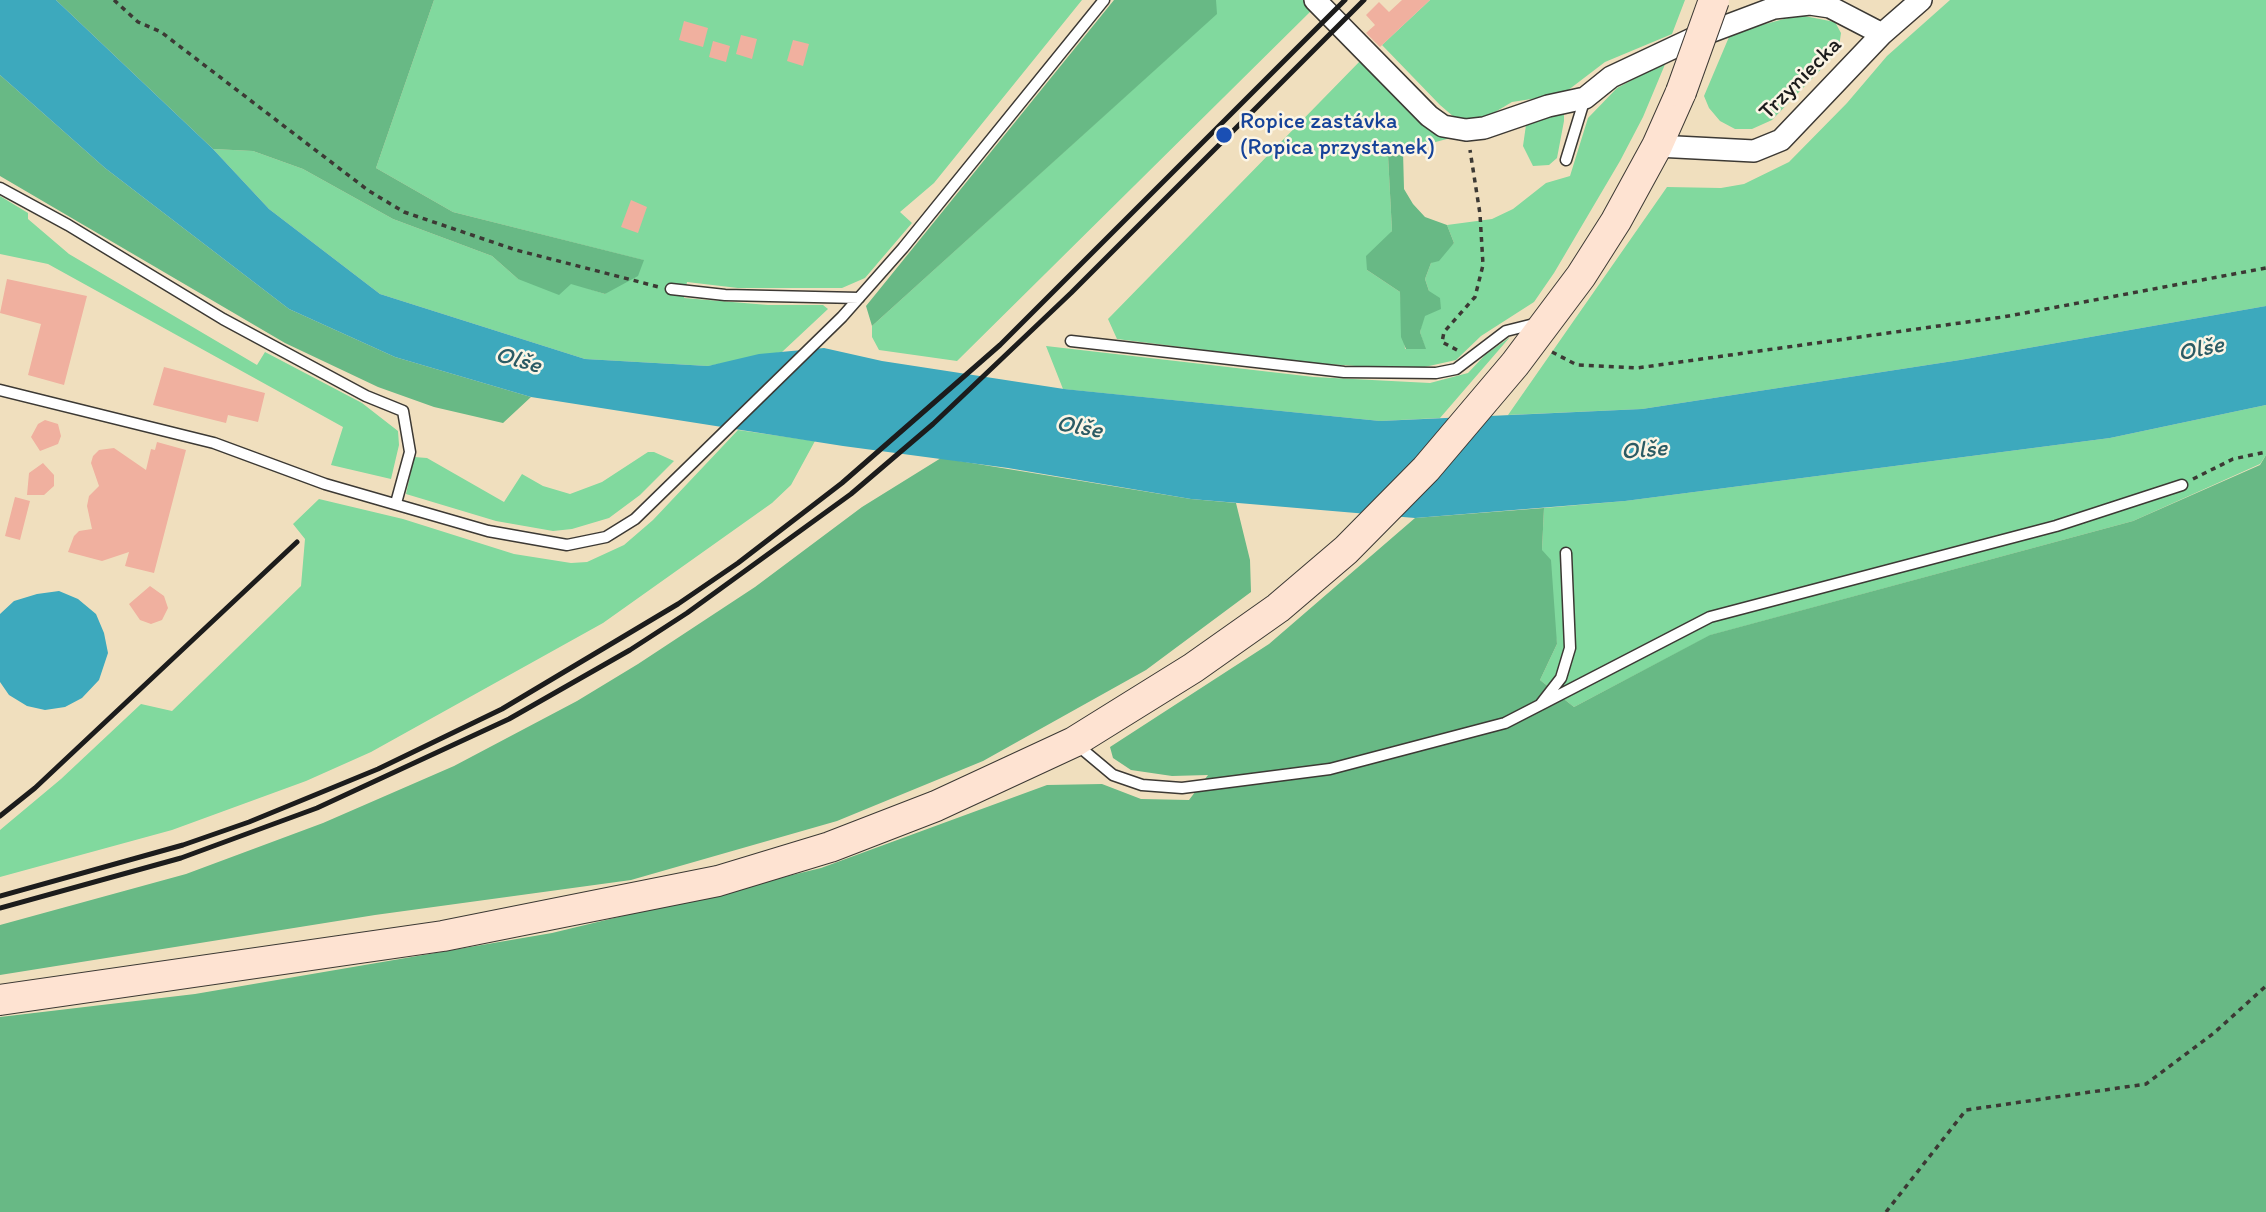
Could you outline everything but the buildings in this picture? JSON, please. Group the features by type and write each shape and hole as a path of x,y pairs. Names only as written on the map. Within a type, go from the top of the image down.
{"main road":[{"path":"0,1000 443,936 718,881 819,851 936,806 1074,742 1235,641 1346,550 1426,469 1531,342 1616,221 1657,146 1681,92 1714,0"}],"street":[{"path":"1315,0 1429,116 1443,126 1459,129 1483,128 1548,106 1585,98 1611,77 1694,38 1774,8 1810,4 1830,8 1882,34"},
{"name":"Trzyniecka","path":"1657,146 1754,151 1781,140 1882,34 1921,0"}],"lane":[{"path":"0,390 214,443 325,484 488,531 568,545 607,537 635,519 842,317 903,248 1104,0"},
{"path":"1566,160 1585,98"},
{"path":"0,188 68,225 223,319 366,396 403,411 411,452 396,503"},
{"path":"671,289 725,295 859,298"},
{"path":"1071,341 1344,372 1392,374 1436,373 1456,369 1506,331 1531,342"},
{"path":"1074,742 1113,775 1142,785 1182,789 1330,769 1387,756 1505,723 1710,617 2056,526 2182,485"},
{"path":"1540,705 1561,678 1570,648 1566,553"}],"path":[{"path":"114,0 138,22 161,32 369,191 404,212 601,274 671,289"},
{"path":"1459,129 1470,149 1476,181 1483,265 1475,296 1444,332 1442,342 1448,347 1476,352"},
{"path":"1531,342 1577,365 1637,368 2003,317 2266,268"},
{"path":"2182,485 2233,459 2266,452"},
{"path":"1886,1212 1966,1110 2146,1084 2214,1033 2266,986"}],"green space":[{"path":"56,0 434,0 376,168 453,212 644,260 638,276 605,294 571,284 559,295 518,279 492,256 393,219 303,169 253,151 213,149"},
{"path":"434,0 1082,0 934,183 900,212 912,223 865,278 842,288 738,288 687,282 684,298 768,305 823,305 828,309 782,352 708,366 585,359 380,294 269,209 213,149 253,151 303,169 393,219 492,256 518,279 571,283 605,294 643,260 453,212 376,168"},
{"path":"1114,0 1216,0 1217,14 872,326 866,306"},
{"path":"1216,0 1304,0 1313,9 957,361 879,350 872,337 872,326 1216,14"},
{"path":"1430,0 1685,0 1672,34 1605,62 1563,94 1512,102 1485,118 1468,121 1454,117 1440,105 1382,45"},
{"path":"1950,0 2266,0 2266,306 1960,360 1642,409 1508,415 1667,187 1721,188 1744,184 1789,162 1847,103 1887,56"},
{"path":"1799,15 1835,22 1841,33 1839,47 1830,60 1772,120 1752,129 1735,129 1720,121 1709,108 1704,96 1729,37 1743,30"},
{"path":"1362,59 1454,137 1388,155 1392,231 1367,270 1400,292 1405,349 1425,348 1420,332 1429,291 1425,279 1431,263 1454,243 1447,225 1492,219 1513,209 1546,183 1570,176 1588,118 1617,88 1666,62 1643,117 1620,161 1534,302 1481,336 1456,360 1411,370 1300,362 1117,339 1108,319"},
{"path":"0,75 105,168 289,309 395,357 531,397 503,423 434,407 378,387 285,343 0,176"},
{"path":"1557,112 1564,114 1564,121 1557,158 1549,165 1533,166 1523,146 1526,125"},
{"path":"1403,151 1404,189 1425,217 1447,225 1454,243 1439,261 1431,263 1425,279 1429,291 1440,298 1441,309 1425,316 1420,332 1426,349 1406,349 1401,337 1400,292 1367,270 1366,256 1392,231 1388,155"},
{"path":"0,196 28,213 28,219 69,254 257,365 265,352 362,403 398,431 399,445 391,479 331,465 343,427 48,264 0,254"},
{"path":"1510,337 1440,418 1380,421 1063,389 1046,346 1314,377 1430,383 1468,373 1485,355"},
{"path":"2266,405 2266,455 2260,464 2133,521 1711,635 1574,707 1540,680 1557,644 1542,550 1544,508 1625,501 2110,438"},
{"path":"738,430 815,441 791,485 772,503 603,623 371,752 306,781 172,830 0,877 0,830 61,779 141,704 172,711 301,586 305,539 293,524 319,499 403,519 514,554 571,563 587,562 624,545 653,520"},
{"path":"648,452 674,461 640,495 609,518 572,529 553,531 496,521 406,494 414,457 427,458 504,502 522,474 543,486 570,494 602,482"},
{"path":"2266,455 2266,1212 0,1212 0,1017 195,994 552,933 821,868 1047,785 1102,784 1141,799 1189,800 1208,775 1172,776 1131,770 1113,758 1110,747 1269,644 1415,518 1544,508 1542,550 1551,560 1557,644 1540,680 1574,707 1710,635 2133,521 2260,465"},
{"path":"941,458 1191,499 1236,503 1250,560 1251,592 1146,670 983,761 837,821 631,880 375,915 0,975 0,925 186,874 323,823 454,766 577,701 638,664 755,587 862,507"}],"water":[{"name":"Olše","path":"0,0 56,0 213,149 269,209 380,294 585,359 708,366 759,354 824,348 882,361 1064,389 1380,421 1642,409 1960,360 2266,306 2266,405 2110,438 1625,501 1415,518 1191,499 1008,468 843,446 531,397 395,357 289,309 105,168 0,75"},
{"path":"59,591 78,599 96,614 108,653 99,680 82,698 65,707 45,710 27,706 9,695 0,682 0,614 14,601"}],"railway":[{"path":"0,896 183,845 249,822 378,769 502,709 678,604 738,563 842,483 1000,345 1345,0"},
{"path":"0,908 181,858 317,808 509,719 630,650 687,613 851,494 933,424 1071,293 1364,0"},
{"path":"0,816 35,788 297,542"}],"place":[{"name":"Ropice zastávka (Ropica przystanek)","path":"1224,135"}]}
